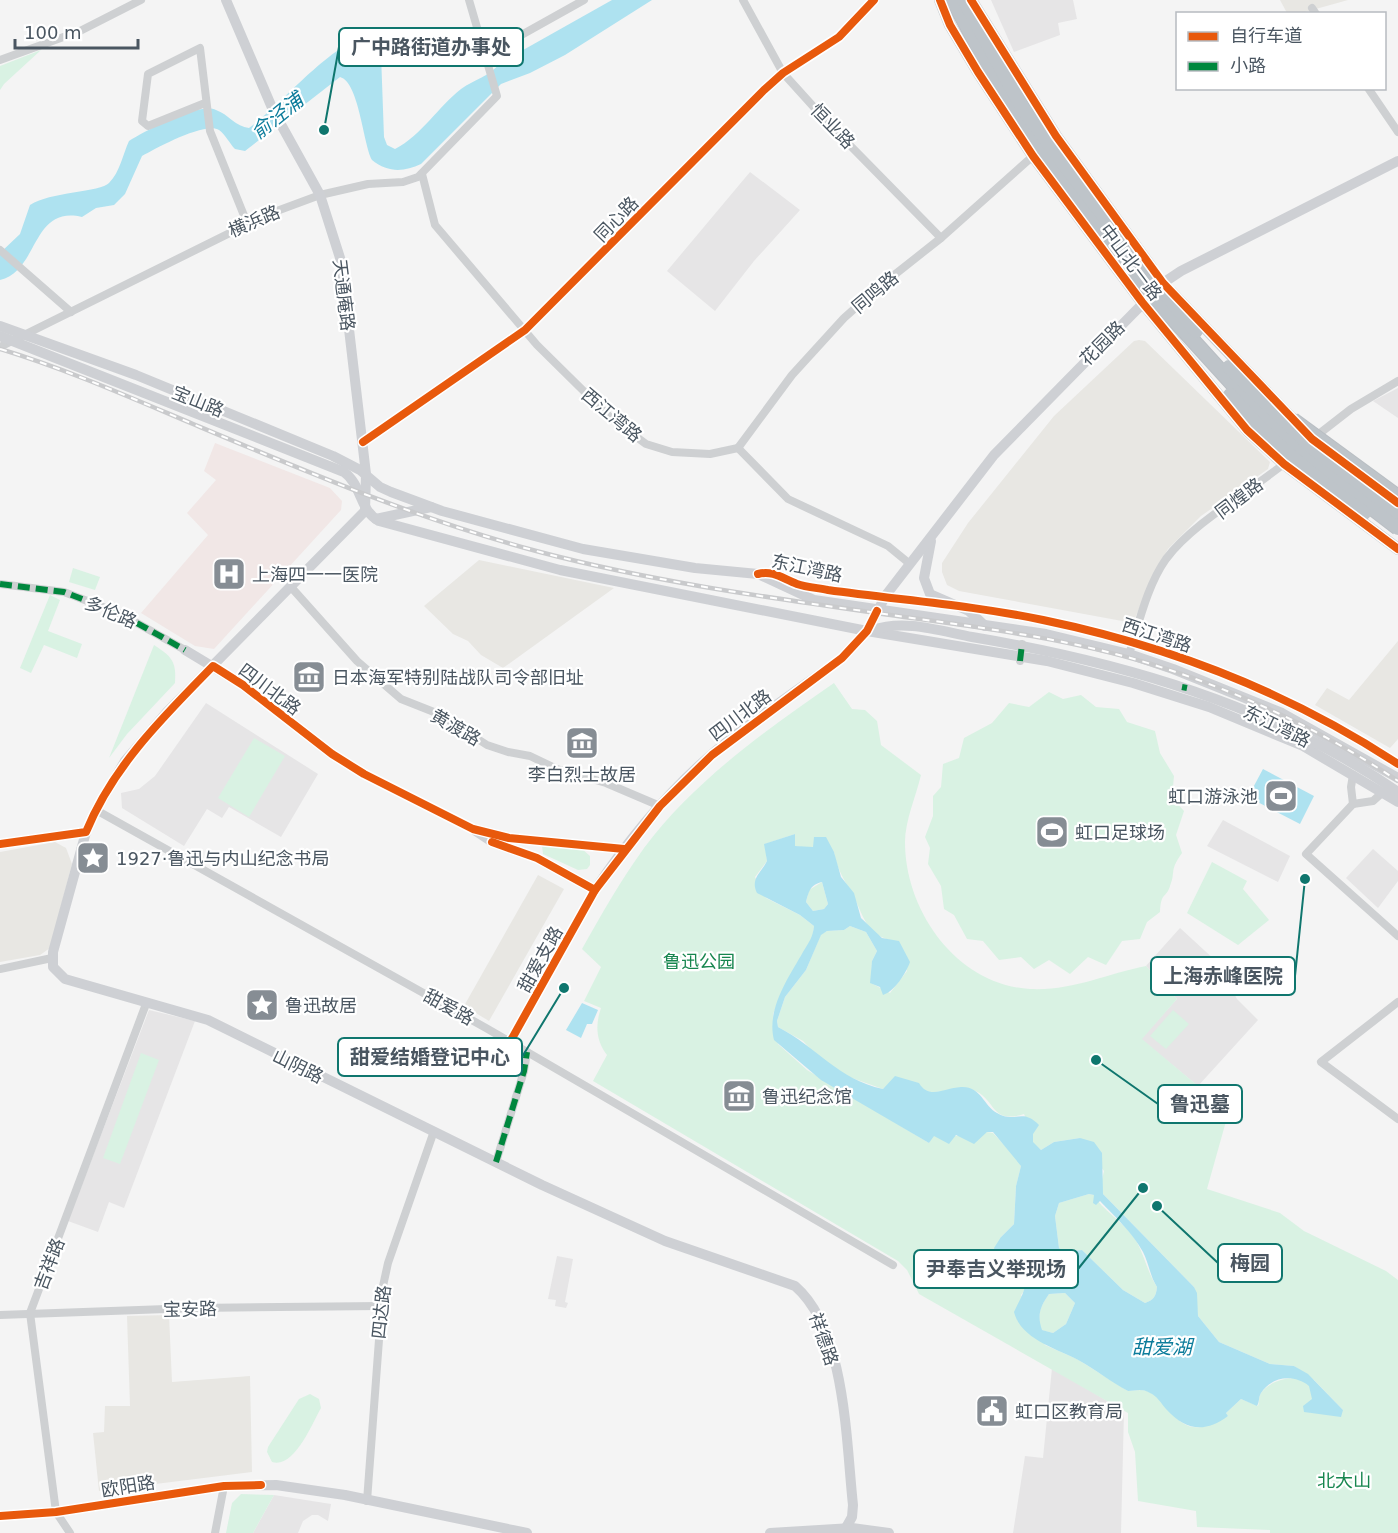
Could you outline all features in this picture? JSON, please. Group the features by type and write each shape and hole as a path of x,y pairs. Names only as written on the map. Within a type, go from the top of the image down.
{"highway":[{"path":"953,0 1015,116 1109,242 1167,312 1248,401 1307,458 1398,528"},
{"path":"964,0 1023,109 1120,238 1204,341 1248,387 1313,448 1398,512"},
{"path":"1167,312 1218,380 1254,423 1324,485 1398,537"},
{"path":"1248,387 1398,497"}],"main road":[{"name":"天通庵路","path":"226,0 273,110 320,195 341,261 366,474"},
{"name":"中山北一路","path":"940,0 950,25 978,72 1033,156 1142,302 1247,430 1284,464 1398,549"},
{"name":"中山北一路","path":"971,0 1056,136 1163,283 1312,439 1398,503"},
{"name":"花园路","path":"876,611 1006,441 1163,283 1181,271 1398,161"},
{"name":"宝山路","path":"0,326 28,334 333,456 366,474"},
{"name":"宝山路","path":"0,336 338,470 350,476 366,511"},
{"name":"宝山路","path":"338,470 366,474"},
{"path":"213,666 366,511 366,474"},
{"name":"东江湾路","path":"366,474 384,489 432,507 572,546 623,557 695,568 758,574 809,598 876,611"},
{"name":"东江湾路","path":"376,519 432,507"},
{"name":"东江湾路","path":"366,511 376,519 560,570 867,632 1047,661 1133,682 1227,713 1303,746 1398,802"},
{"path":"932,536 924,566 925,586 930,594 969,611 986,626"},
{"name":"西江湾路","path":"876,611 1046,634 1129,654 1282,713 1398,778"},
{"name":"四川北路","path":"86,832 96,810 132,753 213,666 249,689 332,754 364,774 473,829 494,843 537,858 595,890 624,849 660,806 712,755 842,658 867,632 876,611"},
{"name":"东江湾路","path":"867,632 894,625 916,627 1027,646 1136,673 1264,718 1345,760 1398,792"},
{"name":"多伦路","path":"185,650 213,666"},
{"name":"四川北路","path":"473,829 509,838 624,849"},
{"path":"0,844 86,832 52,958"},
{"path":"537,858 528,848 532,842 538,840"},
{"name":"山阴路","path":"52,958 53,968 65,979 146,1004 192,1015 224,1027 259,1048 665,1241"},
{"name":"祥德路","path":"665,1241 795,1286 814,1308 832,1353 844,1423 853,1505 844,1531"},
{"name":"欧阳路","path":"0,1516 56,1512 224,1486 292,1486 527,1533"},
{"path":"770,1533 844,1531 889,1533"}],"street":[{"path":"0,60 80,31 141,0"},
{"path":"422,174 496,95 487,70 469,0"},
{"path":"481,47 516,38 584,0"},
{"name":"恒业路","path":"743,0 783,73 830,125 941,238"},
{"name":"同心路","path":"363,442 525,330 783,73 839,37 874,0"},
{"path":"205,105 148,126 142,121 148,74 200,48 205,105 210,131 248,223"},
{"path":"1369,90 1398,132"},
{"name":"同鸣路","path":"738,448 792,375 844,318 941,238 1033,156"},
{"name":"西江湾路","path":"422,174 435,225 525,330 598,406 646,444 672,452 691,454 738,448"},
{"name":"横浜路","path":"0,347 248,223 320,195 368,184 403,182 422,174"},
{"path":"0,250 70,312"},
{"name":"同煌路","path":"1129,654 1159,572 1166,559 1193,533 1284,464 1351,409 1398,381"},
{"path":"738,448 788,499 888,546 910,564"},
{"name":"多伦路","path":"0,585 64,592 121,614 185,650"},
{"name":"黄渡路","path":"291,587 357,661 401,699 439,714 495,748 530,756 556,769 606,783 660,806"},
{"path":"1020,661 1022,644"},
{"path":"1353,774 1350,787 1353,804"},
{"path":"1383,792 1373,801 1353,804 1306,854 1398,936"},
{"name":"甜爱路","path":"96,810 510,1042 893,1265"},
{"name":"甜爱支路","path":"510,1042 595,890"},
{"path":"0,969 52,958"},
{"path":"1398,1002 1321,1062 1398,1119"},
{"name":"吉祥路","path":"70,1533 56,1512 30,1313 146,1004"},
{"path":"495,1162 524,1071 527,1052"},
{"name":"四达路","path":"367,1501 381,1306 388,1263 434,1131"},
{"name":"宝安路","path":"0,1316 30,1313 381,1306"},
{"path":"215,1533 224,1486"}],"shaded area":[{"path":"991,0 1073,0 1077,19 1058,23 1060,35 1014,52"},
{"path":"1280,0 1348,0 1305,12 1286,12"},
{"path":"750,172 800,210 754,261 715,311 667,271"},
{"path":"1134,341 1145,341 1270,462 1268,469 1201,516 1168,549 1154,573 1133,623 959,591 947,585 942,572 942,563 968,523 1054,416"},
{"path":"1398,388 1398,418 1373,401"},
{"name":"上海四一一医院","path":"215,443 330,488 342,501 341,510 214,649 195,646 141,613 208,535 187,513 216,480 204,471"},
{"path":"479,560 614,588 503,668 481,655 468,641 453,634 424,606"},
{"path":"1398,641 1398,739 1390,748 1315,705 1327,688 1349,700"},
{"path":"206,703 318,774 281,837 229,807 222,818 207,809 184,846 122,808 121,793 139,789 155,776"},
{"path":"1223,820 1290,856 1278,882 1207,846"},
{"path":"55,842 66,848 72,864 50,948 40,955 0,962 0,852"},
{"path":"1373,849 1398,871 1398,881 1378,908 1346,878"},
{"path":"538,875 564,889 489,1021 464,1006"},
{"path":"1180,928 1217,962 1237,999 1258,1020 1198,1086 1141,1039 1177,999 1146,966"},
{"path":"149,1010 195,1021 124,1208 109,1202 98,1232 68,1221"},
{"path":"557,1256 573,1259 565,1302 568,1303 566,1308 555,1306 556,1300 548,1299"},
{"path":"169,1315 172,1382 250,1376 252,1472 99,1491 93,1433 104,1432 105,1406 130,1406 127,1316"},
{"path":"1052,1368 1124,1411 1121,1533 1013,1533 1025,1456 1043,1458"},
{"path":"274,1495 331,1504 328,1521 318,1515 312,1515 303,1521 298,1533 253,1533"}],"green space":[{"path":"41,50 4,84 0,90 0,66"},
{"path":"73,568 100,577 95,590 69,582"},
{"path":"50,595 60,600 48,631 82,644 77,658 44,645 31,673 20,668"},
{"path":"154,645 172,660 175,669 175,683 127,734 109,758"},
{"name":"鲁迅公园","path":"834,683 852,709 865,710 877,721 881,745 921,775 905,834 907,868 914,894 925,918 940,940 958,959 980,974 1004,984 1030,989 1075,985 1146,966 1177,999 1142,1039 1198,1086 1230,1107 1207,1189 1280,1213 1304,1231 1386,1271 1398,1280 1398,1533 1270,1533 1270,1530 1197,1527 1196,1511 1138,1501 1135,1452 1128,1432 1128,1413 919,1294 907,1270 898,1261 593,1081 607,1055 598,1033 601,1008 584,1001 601,967 582,949 589,936 644,848 685,801 732,758","holes":["795,834 795,846 834,852 840,871 867,924 876,933 890,940 907,971 890,993 871,983 872,961 877,951 866,932 850,926 844,930 827,931 821,934 806,970 785,997 777,1021 778,1027 803,1041 818,1057 849,1077 883,1089 890,1083 926,1092 962,1088 973,1090 1005,1116 1024,1114 1033,1134 1033,1143 1041,1150 1054,1142 1080,1138 1104,1171 1101,1184 1103,1194 1194,1287 1198,1316 1219,1342 1270,1364 1294,1366 1314,1380 1343,1410 1310,1413 1313,1396 1310,1386 1305,1381 1289,1379 1273,1383 1266,1388 1260,1395 1258,1406 1241,1399 1226,1413 1228,1416 1201,1427 1193,1427 1179,1420 1148,1391 1128,1391 1077,1359 1045,1345 1021,1295 1024,1286 1020,1277 1013,1269 1000,1261 1001,1237 1014,1224 1016,1186 1021,1166 1019,1161 993,1133 987,1132 980,1136 933,1136 929,1143 807,1070 778,1044 773,1014 786,984 813,936 814,926 800,915 766,898 755,877 767,861 765,844"]},
{"name":"虹口足球场","path":"1049,692 1063,699 1081,695 1096,707 1119,709 1127,722 1155,731 1160,753 1174,776 1172,798 1184,811 1176,835 1182,853 1174,867 1172,881 1161,901 1160,912 1147,922 1140,939 1122,941 1106,965 1088,957 1070,974 1049,960 1034,969 1021,957 999,960 983,941 967,939 954,915 944,909 941,886 928,864 930,848 925,837 933,816 933,796 941,787 943,764 959,758 964,738 992,723 1009,703 1029,707"},
{"path":"254,738 285,756 249,817 218,798"},
{"path":"542,846 582,849 590,856 590,865 587,869 578,870 543,854"},
{"path":"1212,862 1247,881 1243,889 1269,920 1238,945 1187,913"},
{"path":"822,882 828,904 824,909 813,911 806,902 809,890"},
{"path":"1173,1010 1189,1024 1166,1049 1150,1036"},
{"path":"141,1053 159,1060 120,1164 103,1158"},
{"path":"1089,1194 1094,1195 1137,1242 1157,1287 1151,1300 1145,1303 1123,1290 1082,1250 1064,1252 1059,1248 1055,1216 1059,1203"},
{"path":"1065,1293 1075,1303 1066,1324 1053,1333 1041,1330 1039,1315 1049,1294"},
{"path":"310,1394 319,1399 321,1408 307,1434 288,1459 272,1462 267,1452 268,1447 299,1399"},
{"path":"241,1494 274,1495 253,1533 226,1533 232,1503"}],"water":[{"name":"俞泾浦","path":"612,0 652,0 565,55 530,73 501,84 421,164 408,169 396,170 384,167 372,160 352,90 340,77 245,151 235,149 219,130 213,128 193,132 142,156 125,194 114,205 96,208 82,217 65,216 53,221 44,229 22,265 13,274 0,280 0,253 20,234 30,205 49,197 96,188 109,183 116,174 129,141 172,119 197,110 208,109 216,110 249,128 338,50 365,39 381,54 384,137 387,145 395,149 422,129 461,89 487,75 500,63"},
{"name":"虹口游泳池","path":"1263,769 1314,796 1300,824 1248,797"},
{"name":"甜爱湖","path":"795,834 795,846 813,847 814,837 826,837 834,852 841,877 854,893 861,918 882,938 899,941 910,962 896,986 883,995 880,987 870,983 872,961 877,951 866,932 850,926 844,930 827,931 821,935 806,970 785,997 777,1021 778,1027 840,1070 867,1084 883,1089 895,1076 919,1083 927,1091 932,1092 961,1087 973,1090 997,1113 1009,1117 1028,1117 1039,1125 1033,1134 1033,1142 1041,1150 1054,1142 1080,1138 1094,1142 1102,1153 1103,1194 1194,1287 1197,1293 1198,1316 1219,1342 1270,1364 1294,1366 1308,1374 1343,1410 1341,1417 1304,1412 1303,1406 1312,1399 1309,1386 1290,1378 1277,1380 1266,1387 1260,1395 1257,1406 1241,1399 1226,1413 1228,1416 1220,1421 1204,1427 1188,1425 1173,1416 1157,1398 1147,1391 1128,1391 1080,1361 1041,1343 1024,1330 1014,1312 1025,1285 1020,1275 997,1257 994,1248 1014,1224 1016,1186 1021,1166 993,1132 987,1132 974,1144 956,1135 949,1144 934,1136 929,1143 821,1080 774,1040 772,1028 776,1005 813,933 814,926 800,915 757,893 755,884 757,876 767,861 764,844","holes":["822,882 828,904 824,909 813,911 806,902 808,895 812,887","1089,1194 1094,1195 1093,1203 1096,1205 1100,1201 1129,1232 1143,1252 1157,1287 1152,1299 1145,1303 1123,1290 1082,1250 1064,1252 1059,1248 1055,1216 1059,1203","1065,1293 1075,1303 1066,1324 1053,1333 1042,1330 1040,1320 1042,1307 1049,1294"]},
{"path":"582,1003 598,1010 592,1024 587,1024 581,1038 566,1030"}],"railway":[{"path":"0,349 97,384 364,494 451,525 540,552 632,573 724,590 1032,636 1092,648 1151,664 1216,686 1279,714 1340,745 1398,781"}],"marked path":[{"path":"0,584 64,592 121,614 185,650"},
{"path":"1020,661 1022,644"},
{"path":"1182,687 1187,688"},
{"path":"496,1162 524,1071 527,1052"}],"cycle path":[{"path":"363,442 525,330 764,90 783,73 839,37 874,0"},
{"path":"940,0 950,25 978,72 1033,156 1142,302 1247,430 1284,464 1398,549"},
{"path":"971,0 1056,136 1163,283 1312,439 1398,503"},
{"path":"758,574 774,574 801,585 828,590 1016,615 1136,643 1182,658 1271,694 1357,738 1398,764"},
{"path":"510,1042 595,890 660,806 712,755 842,658 867,631 877,611"},
{"path":"0,844 86,832 110,785 141,743 213,666 243,685 332,754 364,774 473,829 509,838 624,849"},
{"path":"492,842 537,858 595,890"},
{"path":"0,1516 56,1512 224,1486 261,1485"}],"place":[{"name":"广中路街道办事处","path":"324,130"},
{"name":"上海四一一医院","path":"229,574"},
{"name":"日本海军特别陆战队司令部旧址","path":"309,677"},
{"name":"李白烈士故居","path":"582,743"},
{"name":"虹口游泳池","path":"1281,796"},
{"name":"虹口足球场","path":"1052,832"},
{"name":"1927·鲁迅与内山纪念书局","path":"93,858"},
{"name":"上海赤峰医院","path":"1305,879"},
{"name":"甜爱结婚登记中心","path":"564,988"},
{"name":"鲁迅故居","path":"262,1005"},
{"name":"鲁迅墓","path":"1096,1060"},
{"name":"鲁迅纪念馆","path":"739,1096"},
{"name":"尹奉吉义举现场","path":"1143,1188"},
{"name":"梅园","path":"1157,1206"},
{"name":"虹口区教育局","path":"992,1411"}],"park label":[{"name":"北大山","path":"1344,1480"}]}
